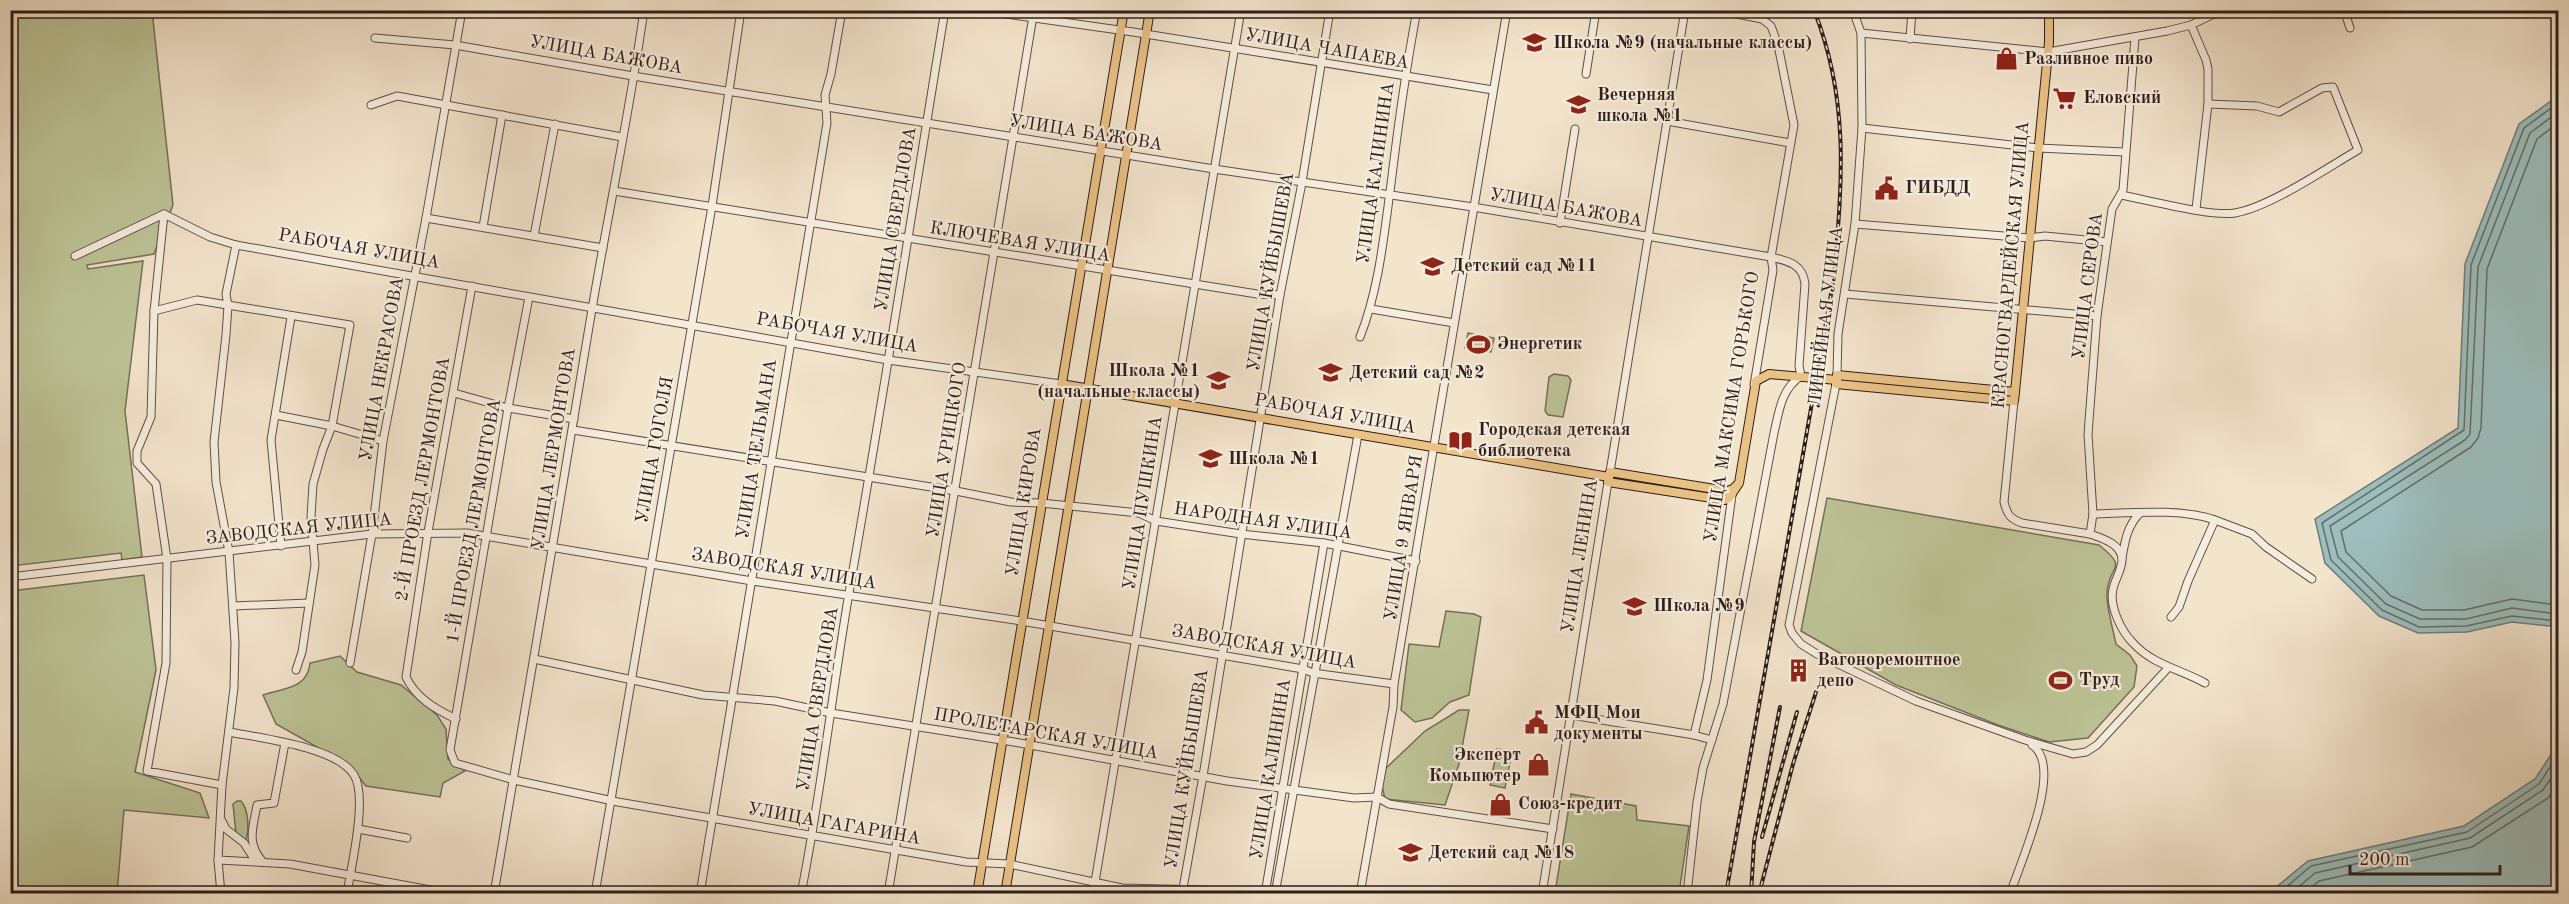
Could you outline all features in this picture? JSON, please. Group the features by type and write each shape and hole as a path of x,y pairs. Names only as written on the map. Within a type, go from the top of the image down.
{"main road":[{"name":"УЛИЦА КИРОВА","path":"977,894 1124,10"},
{"path":"1005,894 1149,10"},
{"name":"КРАСНОГВАРДЕЙСКАЯ УЛИЦА","path":"2015,396 2048,52 2049,10"},
{"path":"1754,385 1759,378 1769,374 2015,396"},
{"name":"РАБОЧАЯ УЛИЦА","path":"1061,384 1609,477 1725,500 1732,495"},
{"name":"УЛИЦА МАКСИМА ГОРЬКОГО","path":"1732,495 1739,483 1754,385"},
{"name":"РАБОЧАЯ УЛИЦА","path":"1609,477 1727,490 1733,489 1739,483"}],"street":[{"name":"УЛИЦА НЕКРАСОВА","path":"350,663 372,534 383,441 413,275 426,218 462,10"},
{"path":"622,10 643,13"},
{"name":"УЛИЦА ГОГОЛЯ","path":"595,894 712,206 730,91 732,58 741,10"},
{"name":"УЛИЦА ТЕЛЬМАНА","path":"700,894 789,342 827,123 825,95 842,10"},
{"path":"942,11 964,10"},
{"name":"УЛИЦА ЧАПАЕВА","path":"978,10 1033,14 1493,90"},
{"name":"УЛИЦА ПУШКИНА","path":"1093,894 1156,521 1173,404 1196,284 1241,10"},
{"name":"УЛИЦА КУЙБЫШЕВА","path":"1182,891 1203,776 1280,296 1330,10"},
{"name":"УЛИЦА КАЛИНИНА","path":"1360,338 1371,309 1404,77 1417,10"},
{"name":"УЛИЦА 9 ЯНВАРЯ","path":"1360,894 1393,707 1394,684 1507,10"},
{"path":"1586,74 1596,10"},
{"name":"УЛИЦА ЛЕНИНА","path":"1542,894 1685,10"},
{"name":"УЛИЦА МАКСИМА ГОРЬКОГО","path":"1717,10 1762,19 1771,26 1778,45 1794,125 1771,257 1773,270 1754,385"},
{"name":"ЛИНЕЙНАЯ УЛИЦА","path":"1853,10 1861,33 1862,128 1855,224 1838,334 1837,380 1789,625 1801,644 1835,663 1916,701 2025,740"},
{"path":"1910,39 1912,10"},
{"path":"1861,33 2048,52 2135,38 2191,25 2222,10"},
{"path":"2344,10 2350,28"},
{"name":"УЛИЦА СВЕРДЛОВА","path":"801,894 813,836 942,11"},
{"name":"УЛИЦА ЛЕРМОНТОВА","path":"494,894 592,309 642,32 643,13"},
{"name":"УЛИЦА УРИЦКОГО","path":"888,894 1033,14"},
{"path":"2191,25 2206,60 2208,104 2196,209"},
{"name":"УЛИЦА БАЖОВА","path":"375,38 455,45 633,76 1214,169 1473,207 1771,257 1791,262 1802,271 1805,284 1799,366 1801,376"},
{"name":"УЛИЦА СЕРОВА","path":"2090,534 2093,514 2088,434 2097,316 2112,209 2116,199 2121,195 2135,38"},
{"path":"2121,195 2196,209 2233,213 2260,205 2358,150 2333,87 2322,88 2279,112 2256,106 2208,104"},
{"path":"371,105 397,96 622,137"},
{"path":"483,227 502,115"},
{"path":"1667,121 1790,143"},
{"path":"534,236 555,124"},
{"path":"1862,128 2038,148 2124,152"},
{"path":"1560,223 1575,129"},
{"name":"КЛЮЧЕВАЯ УЛИЦА","path":"614,191 907,240 1280,296"},
{"path":"75,256 164,214"},
{"path":"164,214 154,311 151,417 137,451 137,463 156,484 167,559 166,663 147,771 222,785"},
{"name":"РАБОЧАЯ УЛИЦА","path":"164,214 210,237 236,244 888,360 1061,384"},
{"path":"426,218 603,248"},
{"path":"1855,224 2107,242"},
{"path":"220,894 218,860 222,785 229,732 235,642 229,552 216,482 214,442 228,306 226,294 236,244"},
{"name":"2-Й ПРОЕЗД ЛЕРМОНТОВА","path":"456,719 421,698 411,688 406,677 428,532 472,286"},
{"path":"1845,294 2097,316"},
{"name":"1-Й ПРОЕЗД ЛЕРМОНТОВА","path":"450,750 529,297"},
{"path":"154,311 197,300 350,325 332,426 313,484 311,516 315,565 302,652 296,669"},
{"path":"1371,309 1454,323"},
{"path":"281,546 271,440 291,317"},
{"path":"1687,894 1703,768 1718,723 1780,407 1790,385 1801,376"},
{"path":"454,393 508,408 574,419"},
{"name":"КРАСНОГВАРДЕЙСКАЯ УЛИЦА","path":"2015,396 2004,502 2007,513 2014,520 2090,534"},
{"path":"276,416 332,426 383,441"},
{"name":"НАРОДНАЯ УЛИЦА","path":"573,430 956,491 1011,502 1139,513 1156,521 1241,534 1340,545 1416,561"},
{"name":"УЛИЦА КАЛИНИНА","path":"1275,894 1313,673 1333,565 1340,545 1358,435"},
{"name":"УЛИЦА МАКСИМА ГОРЬКОГО","path":"1694,735 1707,680 1732,495"},
{"path":"2139,513 2132,521 2128,531 2112,590 2113,605 2118,619 2133,643 2152,660 2168,668 2187,673 2205,683"},
{"path":"2093,514 2197,514 2252,534 2266,547 2312,579"},
{"path":"2171,617 2179,607 2215,520"},
{"name":"ЗАВОДСКАЯ УЛИЦА","path":"10,577 372,534 428,532 486,535 752,581 937,607 1303,669 1313,673 1394,684"},
{"path":"2090,534 2109,542 2119,551 2122,558"},
{"name":"УЛИЦА КАЛИНИНА","path":"1265,894 1324,543"},
{"path":"233,606 309,603"},
{"name":"ПРОЛЕТАРСКАЯ УЛИЦА","path":"534,659 732,699 775,701 831,714 1028,744 1227,781 1354,798 1377,797 1389,804 1553,829"},
{"path":"2025,740 2073,754 2086,752 2097,745 2168,668"},
{"path":"1571,715 1712,740"},
{"path":"229,732 314,750 339,761 353,774 358,787 358,830 347,894"},
{"path":"2010,894 2045,782 2044,757 2038,748 2025,740"},
{"path":"263,862 254,853 251,842 257,805 274,804 285,743"},
{"name":"УЛИЦА ГАГАРИНА","path":"450,750 455,763 514,780 712,819 966,862 1009,864 1122,888 1225,894"},
{"path":"221,818 226,829 244,843 254,858 263,862"},
{"path":"358,830 407,838"},
{"path":"218,860 290,864 452,894"}],"green space":[{"path":"10,11 152,11 173,205 154,254 87,265 88,269 143,261 125,411 142,557 122,560 121,553 11,566"},
{"name":"Энергетик","path":"1468,333 1494,338 1491,352 1465,348"},
{"path":"1554,374 1568,376 1571,380 1563,417 1548,415 1545,411 1549,377"},
{"path":"1827,498 2099,545 2116,563 2107,592 2108,604 2116,644 2130,655 2137,666 2134,687 2088,738 2049,742 1998,725 1896,685 1801,631"},
{"path":"144,575 156,670 135,772 200,793 209,818 124,810 117,893 11,893 11,591"},
{"path":"1446,611 1481,617 1469,695 1450,702 1432,718 1415,722 1401,710 1409,644 1439,647"},
{"path":"340,656 357,672 401,685 437,715 446,729 448,759 465,771 443,783 440,797 366,786 349,765 276,724 263,695 300,683 308,672 310,663"},
{"path":"1459,710 1469,710 1459,764 1445,805 1385,799 1382,786 1385,769 1425,731"},
{"path":"1497,749 1512,751 1505,788 1490,785"},
{"path":"1571,794 1636,806 1637,820 1689,826 1679,893 1555,893"},
{"path":"241,801 247,814 246,841 236,834 233,804"}],"water":[{"path":"2558,96 2558,627 2512,622 2467,632 2418,633 2379,616 2325,563 2315,519 2458,428 2465,264 2519,124"},
{"path":"2558,744 2558,893 2269,893 2308,861 2464,826 2535,779"}],"railway":[{"path":"1726,894 1834,277 1841,142 1833,77 1826,44 1814,10"},
{"path":"1759,894 1793,764 1816,692"},
{"path":"1751,894 1754,842 1780,707"},
{"path":"1762,837 1797,712"}],"place":[{"name":"Школа №9 (начальные классы)","path":"1535,43"},
{"name":"Разливное пиво","path":"2006,59"},
{"name":"Еловский","path":"2065,98"},
{"name":"Вечерняя школа №1","path":"1579,105"},
{"name":"ГИБДД","path":"1887,188"},
{"name":"Детский сад №11","path":"1433,266"},
{"name":"Энергетик","path":"1479,344"},
{"name":"Детский сад №2","path":"1331,373"},
{"name":"Школа №1 (начальные классы)","path":"1218,381"},
{"name":"Городская детская библиотека","path":"1460,440"},
{"name":"Школа №1","path":"1210,459"},
{"name":"Школа №9","path":"1635,606"},
{"name":"Вагоноремонтное депо","path":"1799,670"},
{"name":"Труд","path":"2061,680"},
{"name":"МФЦ Мои документы","path":"1536,723"},
{"name":"Эксперт Комьпютер","path":"1539,765"},
{"name":"Союз-кредит","path":"1500,804"},
{"name":"Детский сад №18","path":"1410,853"}]}
